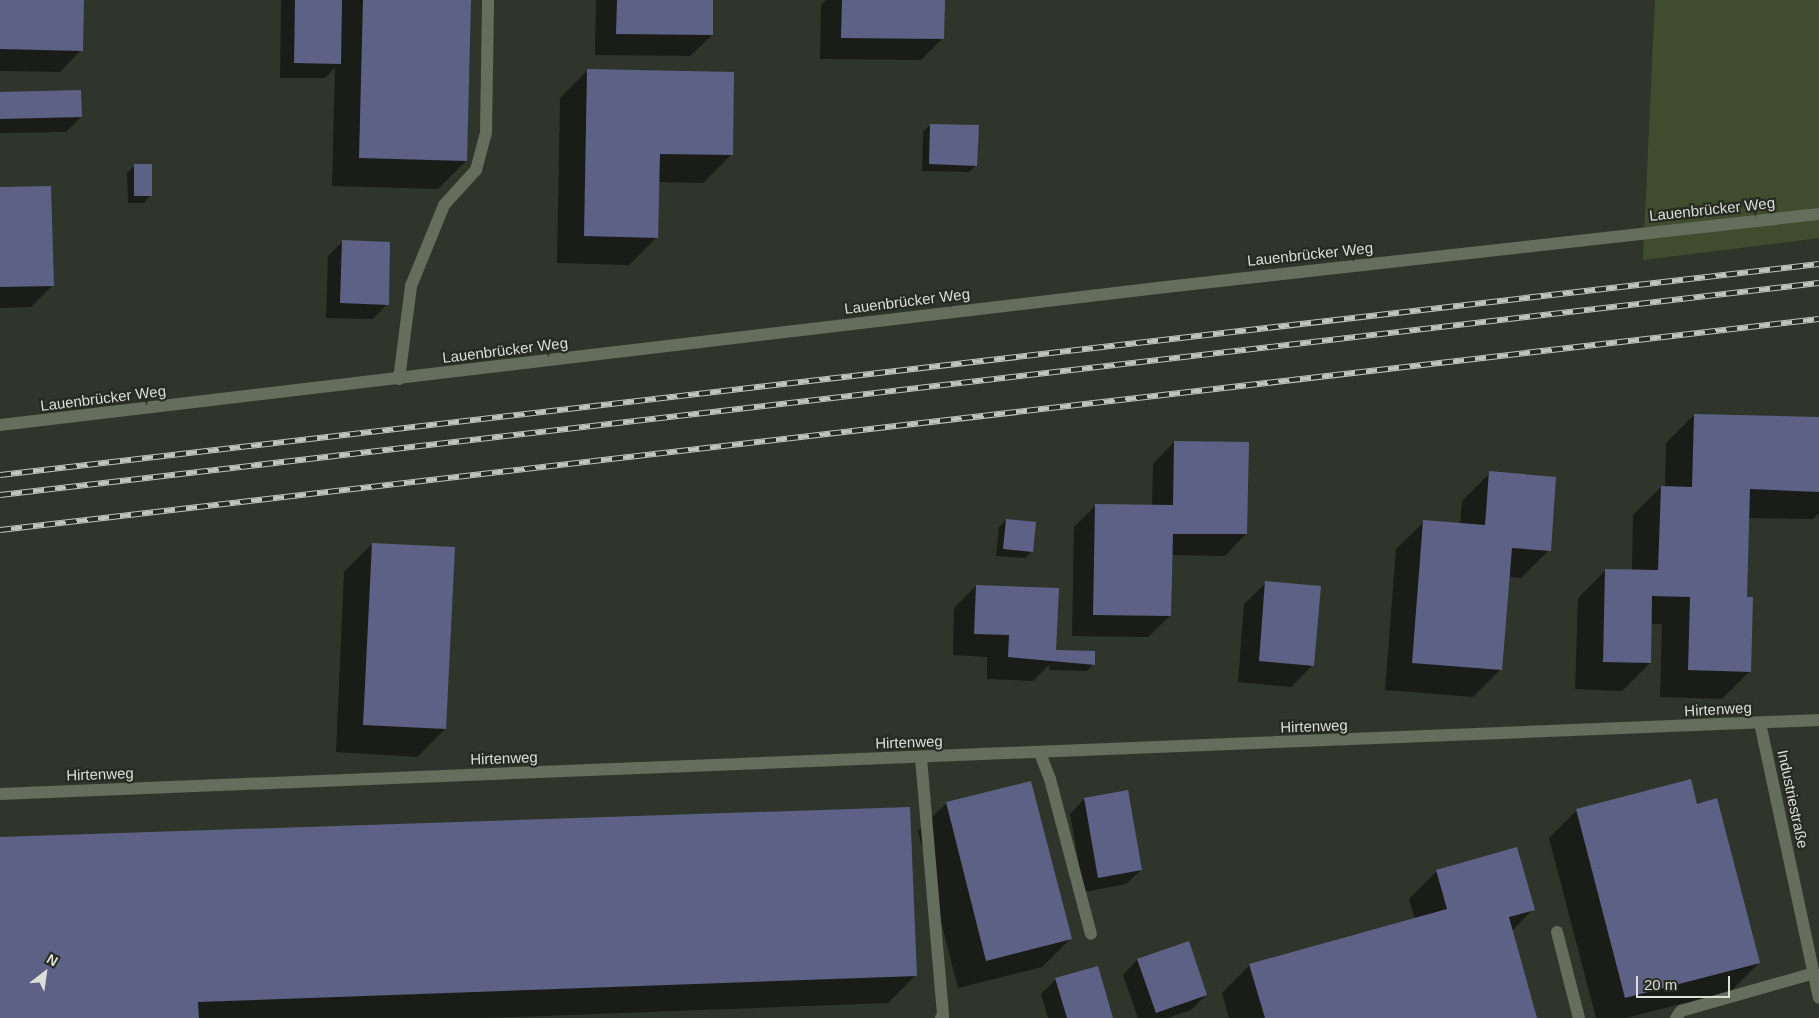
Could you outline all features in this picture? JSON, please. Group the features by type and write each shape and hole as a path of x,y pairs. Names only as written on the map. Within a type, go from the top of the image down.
{"street":[{"path":"399,379 411,286 444,205 476,170 486,132 488,0"},
{"name":"Lauenbrücker Weg","path":"0,425 1156,288 1819,214"},
{"name":"Hirtenweg","path":"0,794 1819,720"},
{"name":"Industriestraße","path":"1760,723 1819,998"},
{"path":"1040,753 1050,779 1092,934"},
{"path":"921,758 943,1016 940,1018"},
{"path":"1557,932 1578,1018"},
{"path":"1676,1018 1681,1011 1814,973"}],"green space":[{"path":"1655,0 1819,0 1819,238 1643,260"}],"building":[{"path":"0,0 84,0 83,51 0,49"},
{"path":"295,0 342,0 341,64 294,63"},
{"path":"363,0 471,0 467,161 359,158"},
{"path":"617,0 713,0 713,35 616,34"},
{"path":"842,0 945,0 944,39 841,38"},
{"path":"587,69 734,72 733,155 660,154 658,238 584,236"},
{"path":"81,90 82,117 0,119 0,92"},
{"path":"930,124 979,125 977,166 929,164"},
{"path":"134,164 152,164 152,196 134,196"},
{"path":"51,186 54,286 0,287 0,187"},
{"path":"342,240 390,242 389,305 340,303"},
{"path":"1694,414 1819,417 1819,492 1750,489 1747,597 1753,597 1751,672 1688,670 1690,597 1652,596 1651,663 1603,662 1605,569 1658,570 1661,486 1692,487"},
{"path":"1174,441 1249,442 1247,534 1173,534 1171,616 1093,615 1095,504 1173,505"},
{"path":"1489,471 1556,477 1551,551 1512,548 1502,670 1412,663 1423,520 1485,525"},
{"path":"1006,519 1036,522 1033,552 1003,549"},
{"path":"372,543 455,547 446,729 363,725"},
{"path":"1265,581 1321,586 1314,666 1259,661"},
{"path":"976,585 1059,588 1056,650 1095,651 1095,665 1008,657 1009,635 974,634"},
{"path":"1691,779 1697,804 1717,798 1760,963 1625,998 1576,809"},
{"path":"1031,781 1072,939 986,961 946,802"},
{"path":"1128,790 1142,870 1098,878 1084,798"},
{"path":"910,807 917,976 198,1002 199,1018 0,1018 0,837"},
{"path":"1517,847 1535,910 1509,917 1537,1018 1265,1018 1249,964 1447,909 1436,870"},
{"path":"1189,941 1207,995 1156,1013 1137,959"},
{"path":"1098,966 1113,1018 1067,1018 1055,978"}],"railway":[{"path":"0,475 1819,264"},
{"path":"0,495 1819,283"},
{"path":"0,530 1819,319"}]}
